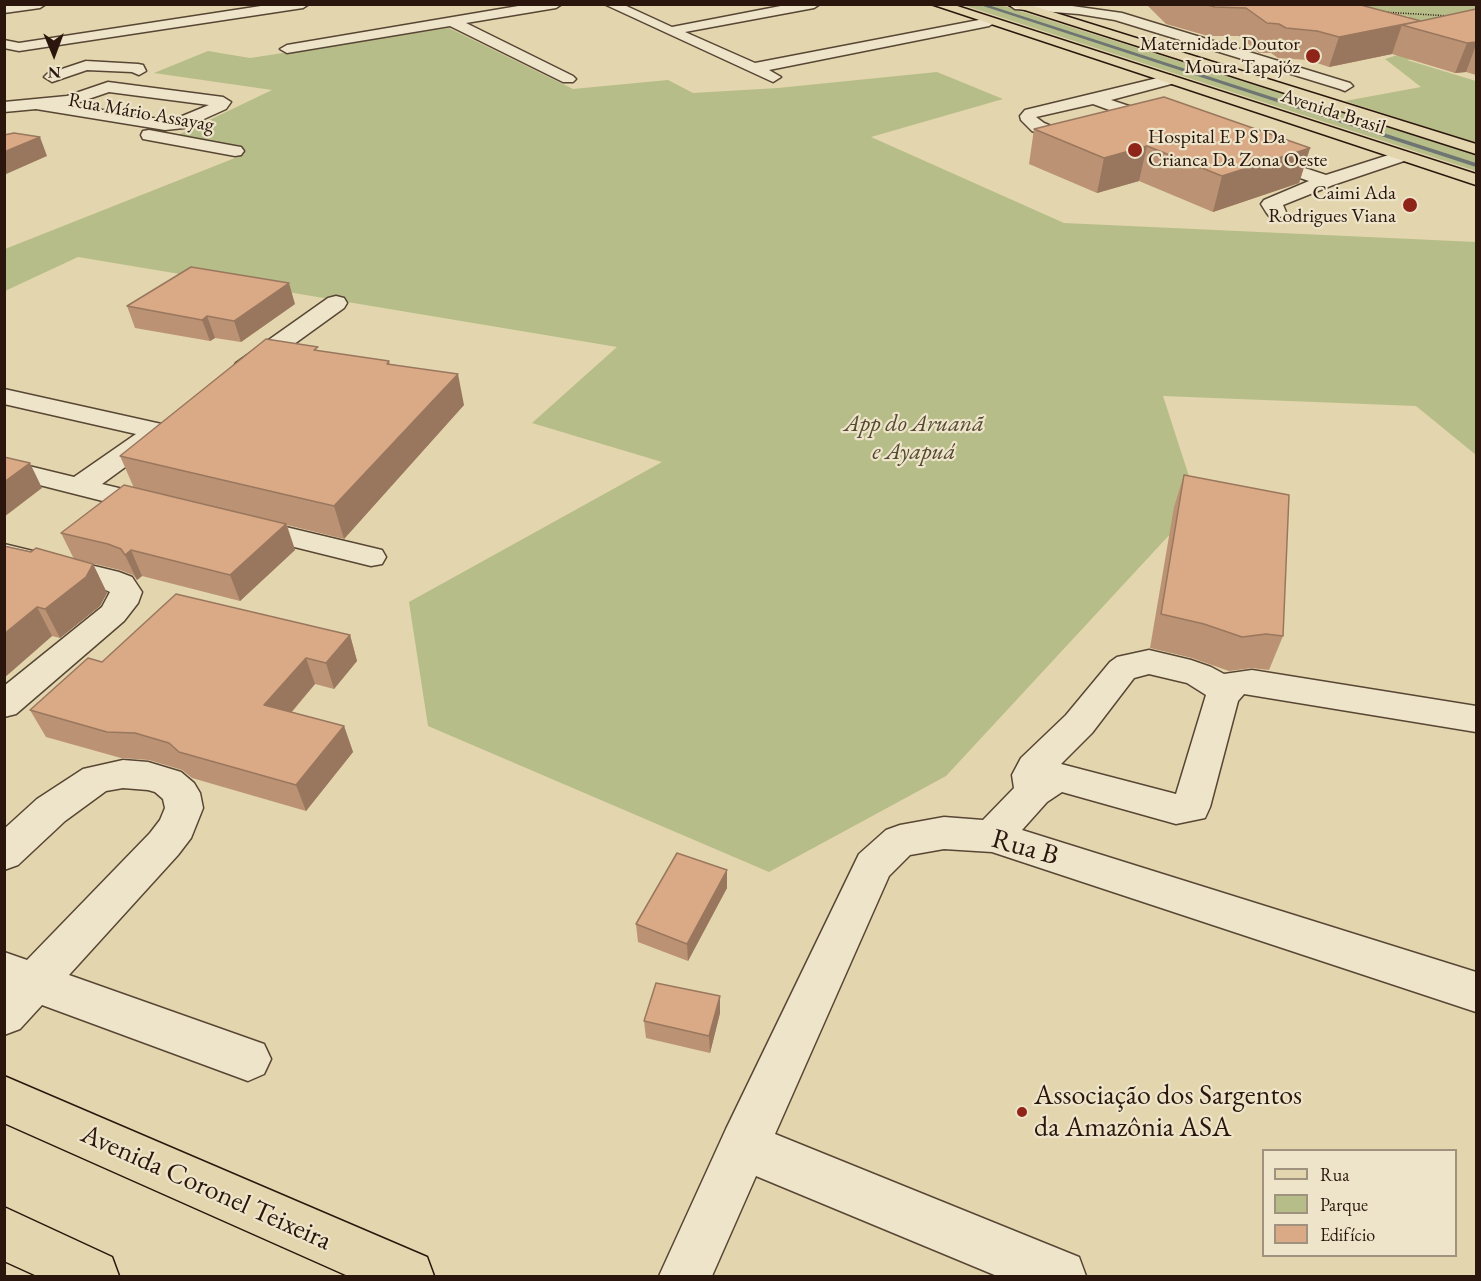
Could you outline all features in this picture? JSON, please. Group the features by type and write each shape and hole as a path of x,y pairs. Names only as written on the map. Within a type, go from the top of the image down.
{"main road":[{"name":"Avenida Brasil","path":"937,4 1474,178"},
{"name":"Avenida Brasil","path":"1014,5 1476,149"},
{"name":"Avenida Coronel Teixeira","path":"4,1099 408,1276"},
{"path":"4,1233 93,1276"}],"street":[{"path":"4,9 40,4"},
{"path":"218,4 234,15"},
{"path":"8,46 303,4"},
{"path":"287,49 556,4"},
{"path":"610,4 780,80"},
{"path":"670,32 814,4"},
{"path":"1014,5 1106,13 1345,86"},
{"path":"453,22 568,79"},
{"path":"754,68 989,22"},
{"path":"1205,43 1224,69"},
{"path":"4,109 69,101 108,87 140,70 138,68 86,65 52,77"},
{"path":"1067,139 1038,127 1029,120 1028,116 1031,113 1170,80"},
{"path":"40,105 165,125 178,124 220,106 223,102 108,87"},
{"path":"1094,99 1174,128"},
{"name":"Rua Mário Assayag","path":"4,109 235,151"},
{"path":"1239,150 1326,181"},
{"path":"1276,212 1271,204 1276,201 1326,181 1401,156"},
{"path":"223,384 336,303"},
{"path":"4,396 167,424 80,486"},
{"path":"4,468 185,512"},
{"path":"220,520 371,557"},
{"path":"4,553 108,579 121,584 126,592 122,603 113,614 4,705"},
{"path":"1034,792 1031,777 1034,768 1079,724 1122,670 1129,665 1149,662 1179,668 1199,675 1225,691"},
{"path":"992,836 1034,792 1054,780 1069,779 1176,809 1191,807 1225,691 1236,683 1252,682 1476,719"},
{"path":"4,854 51,810 96,779 123,774 148,776 168,782 181,793 183,808 177,827 164,844 20,977 4,1015"},
{"name":"Rua B","path":"685,1276 873,866 900,841 944,833 992,836 1476,992"},
{"path":"20,977 248,1059"},
{"path":"743,1146 1060,1276"}],"path":[{"path":"1378,11 1456,17"}],"green space":[{"path":"963,5 1001,5 1476,155 1476,171"},
{"path":"1325,5 1476,5 1476,33 1467,50 1407,60 1476,81 1476,143 1345,101 1421,87 1385,59 1425,46 1431,35 1408,16"},
{"name":"App do Aruanã e Ayapuá","path":"449,28 573,89 668,80 693,93 778,88 937,72 1003,99 871,137 1064,223 1476,242 1476,455 1416,406 1163,396 1198,504 946,776 769,872 428,726 409,602 662,462 532,423 617,347 78,257 5,291 5,249 245,154 176,136 272,90 154,73 208,51 250,58"}],"building":[{"path":"1204,4 1357,4 1421,21 1476,9 1476,42 1467,43 1402,25 1420,21 1339,37 1267,23 1246,8 1215,7"},
{"path":"1164,97 1310,148 1222,176 1147,146 1104,158 1034,129"},
{"path":"14,133 40,137 4,152 4,135"},
{"path":"191,267 289,283 234,321 207,316 202,320 127,306"},
{"path":"266,339 318,347 314,350 389,361 387,364 458,374 334,506 120,456"},
{"path":"4,457 30,463 4,482"},
{"path":"1184,475 1289,495 1283,636 1266,634 1242,637 1204,624 1161,614"},
{"path":"124,485 286,524 230,575 131,550 125,555 121,549 108,544 61,533"},
{"path":"4,546 31,552 36,548 93,564 86,577 45,609 37,607 4,634"},
{"path":"176,594 350,635 326,663 306,658 264,705 344,726 296,785 179,752 169,743 135,733 107,732 30,710 88,658 102,662"},
{"path":"677,853 727,870 687,944 636,924"},
{"path":"656,983 720,996 709,1036 644,1021"}],"waterway":[{"path":"979,4 1476,165"}],"place":[{"name":"Maternidade Doutor Moura Tapajóz","path":"1313,56"},
{"name":"Hospital E P S Da Crianca Da Zona Oeste","path":"1135,150"},
{"name":"Caimi Ada Rodrigues Viana","path":"1410,205"},
{"name":"Associação dos Sargentos da Amazônia ASA","path":"1022,1112"}]}
